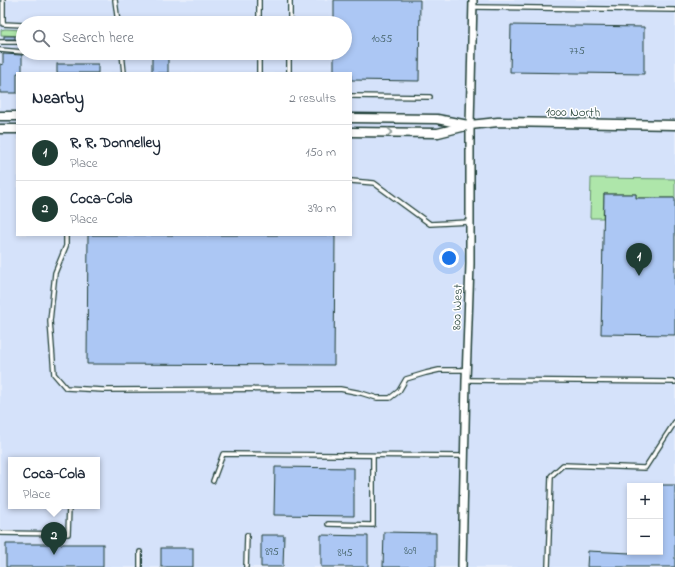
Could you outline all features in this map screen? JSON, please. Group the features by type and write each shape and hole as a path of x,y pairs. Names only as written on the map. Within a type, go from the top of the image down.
{"street":[{"name":"800 West","path":"462,567 466,370 470,264 470,125 473,4"},
{"path":"0,116 16,116"},
{"name":"1000 North","path":"352,118 437,119 470,125"},
{"name":"1000 North","path":"352,132 438,133 470,125 498,122 675,125"},
{"path":"0,129 16,129"}],"lane":[{"path":"3,0 1,24 16,24"},
{"path":"115,0 117,16"},
{"path":"259,0 259,16"},
{"path":"290,0 290,16"},
{"path":"473,4 675,10"},
{"path":"0,42 16,42"},
{"path":"0,50 16,51"},
{"path":"123,60 124,72"},
{"path":"259,60 259,72"},
{"path":"289,60 289,72"},
{"path":"352,96 430,97"},
{"path":"352,181 374,183 430,224 470,222"},
{"path":"66,236 66,246 55,273 50,321 54,374 66,388 103,390 340,389 361,392 377,398 390,398 399,390 406,379 439,370 466,370"},
{"path":"466,380 675,382"},
{"path":"548,567 551,476 563,465 645,468 675,422"},
{"path":"213,481 223,454 464,456"},
{"path":"328,524 372,524 373,456"},
{"path":"0,533 68,534 69,509"},
{"path":"246,567 247,536"},
{"path":"140,552 140,567"}],"shaded area":[{"path":"0,0 675,0 675,567 0,567"}],"green space":[{"path":"1,30 16,30 16,36 1,35"},
{"path":"591,178 675,179 675,198 636,198 636,194 604,194 603,218 590,218"}],"building":[{"path":"334,0 420,0 419,81 352,80 352,72 334,72 334,60 352,60 352,16 334,16"},
{"path":"511,25 644,27 644,74 510,72"},
{"path":"4,36 15,36 15,39 4,39"},
{"path":"3,54 16,55 16,60 22,60 22,72 16,72 16,93 0,93 0,64 3,65"},
{"path":"152,60 168,60 168,72 152,72"},
{"path":"57,64 98,64 98,72 57,72"},
{"path":"604,194 636,194 636,198 675,198 675,335 601,334"},
{"path":"88,236 335,236 334,365 87,364"},
{"path":"275,467 354,468 354,516 274,515"},
{"path":"663,485 675,485 675,567 587,567 588,551 627,553 627,555 663,555"},
{"path":"384,532 436,533 436,567 383,567"},
{"path":"261,535 284,535 283,567 261,567"},
{"path":"321,535 368,536 368,567 321,567"},
{"path":"6,544 103,544 103,567 6,567"},
{"path":"161,548 193,548 193,567 161,567"}],"place":[{"name":"R. R. Donnelley","path":"639,276"},
{"name":"Coca-Cola","path":"54,555"}]}
